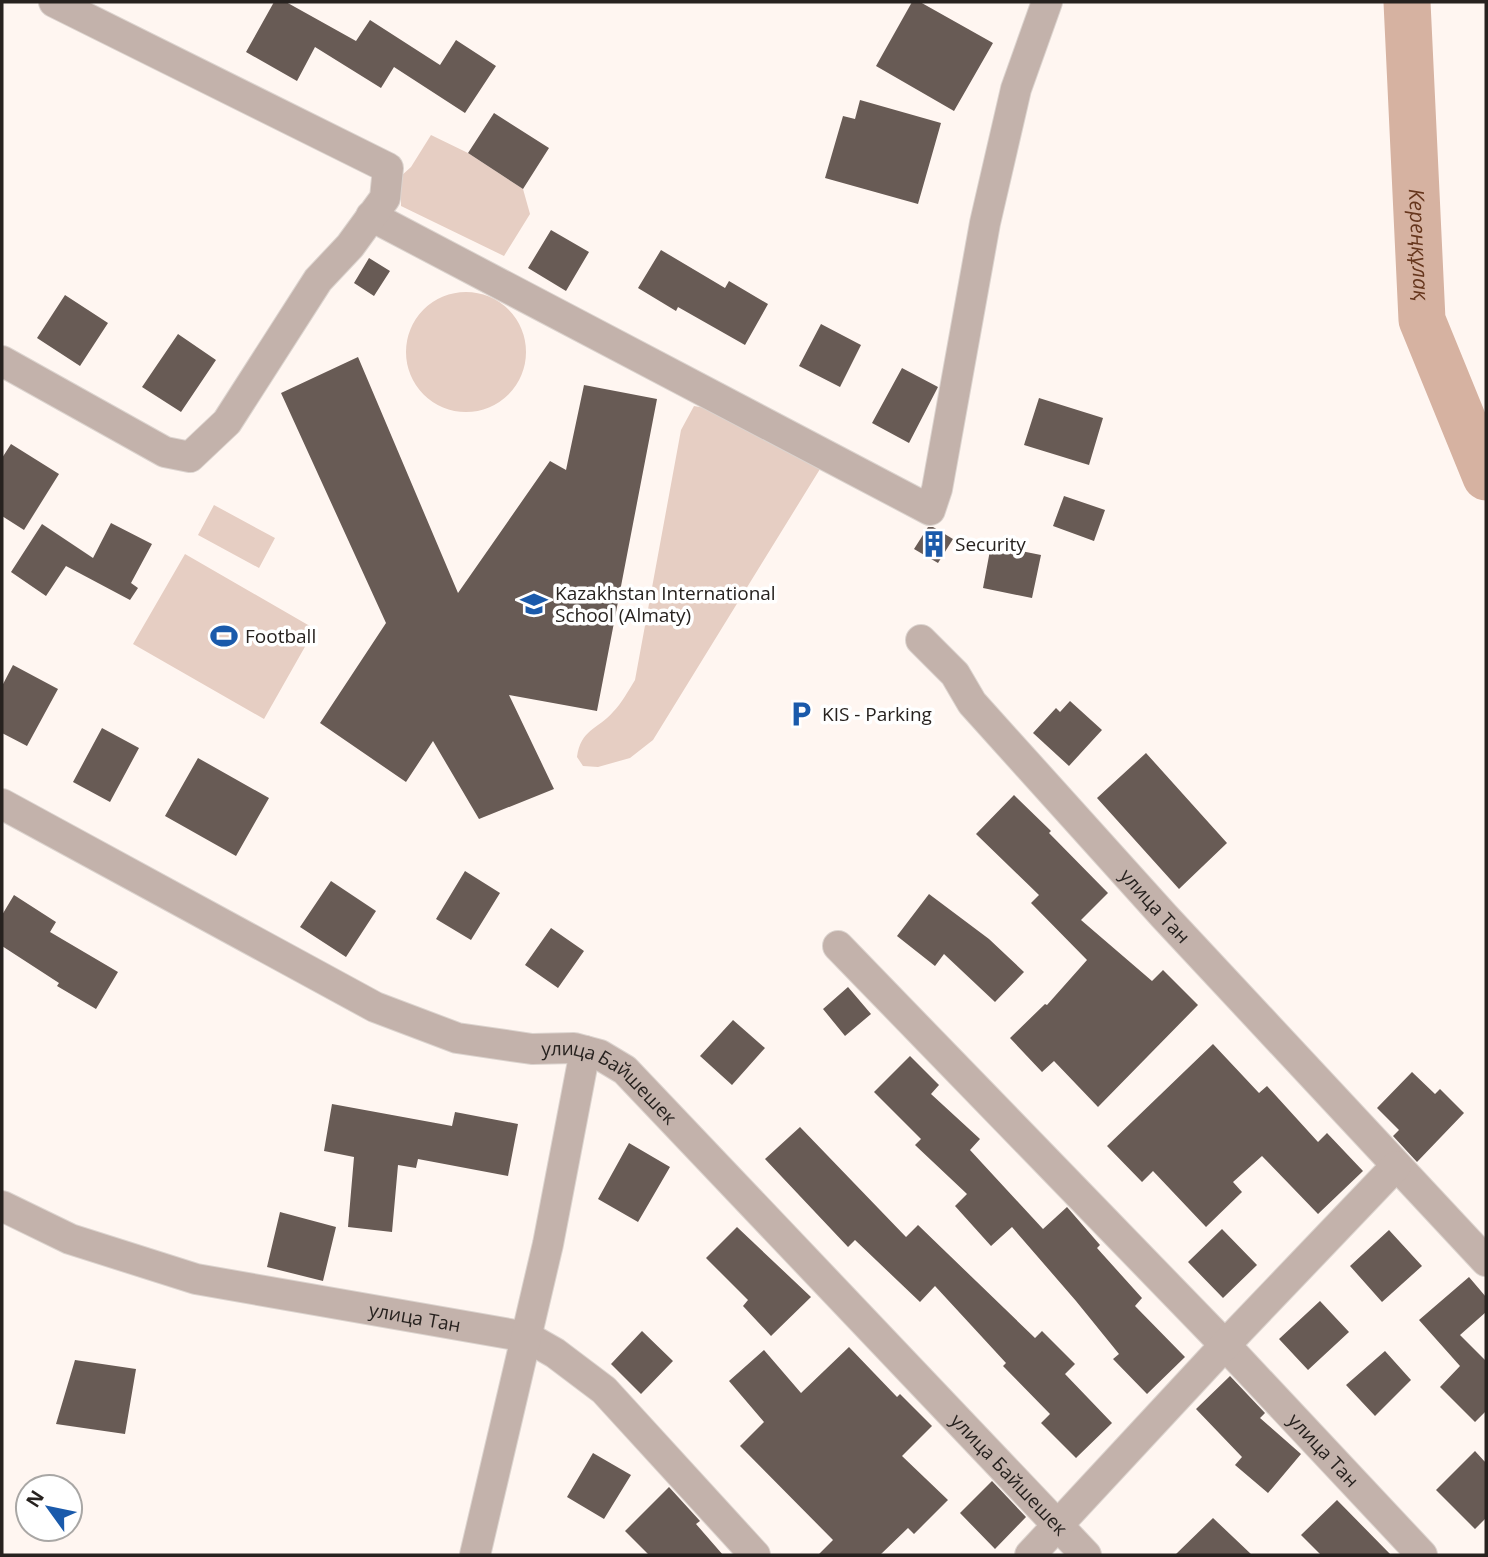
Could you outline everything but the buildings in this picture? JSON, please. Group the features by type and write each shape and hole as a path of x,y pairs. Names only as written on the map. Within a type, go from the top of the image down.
{"street":[{"path":"2,362 165,452 190,457 227,422 318,280 350,246 386,198 388,168 54,2"},
{"path":"372,216 930,510 937,489 985,223 1013,102 1047,2"},
{"name":"улица Тан","path":"921,640 954,674 981,714 1486,1261"},
{"name":"улица Байшешек","path":"2,804 375,1007 457,1038 532,1049 574,1048 600,1055 625,1070 1086,1555"},
{"name":"улица Тан","path":"838,946 1225,1345 1422,1555"},
{"path":"475,1555 548,1244 585,1051"},
{"path":"1030,1555 1396,1166"},
{"name":"улица Тан","path":"2,1206 70,1239 196,1279 527,1336 555,1353 604,1390 755,1555"}],"shaded area":[{"path":"431,135 468,153 523,189 530,214 504,256 401,206 401,176 411,167"},
{"path":"466,292 489,296 509,309 522,329 526,352 522,375 509,395 489,408 466,412 443,408 423,395 410,375 406,352 410,329 423,309 443,296"},
{"path":"694,406 705,408 820,469 653,740 630,758 598,767 583,766 577,757 582,741 616,708 635,680 681,430"},
{"path":"214,505 275,538 259,568 198,535"},
{"name":"Football","path":"185,554 315,629 264,719 133,644"}],"waterway":[{"name":"Кереңқұлақ","path":"1407,2 1422,320 1486,477"}],"place":[{"name":"Security","path":"934,544"},
{"name":"Kazakhstan International School (Almaty)","path":"534,604"},
{"name":"Football","path":"224,636"},
{"name":"KIS - Parking","path":"801,714"}]}
